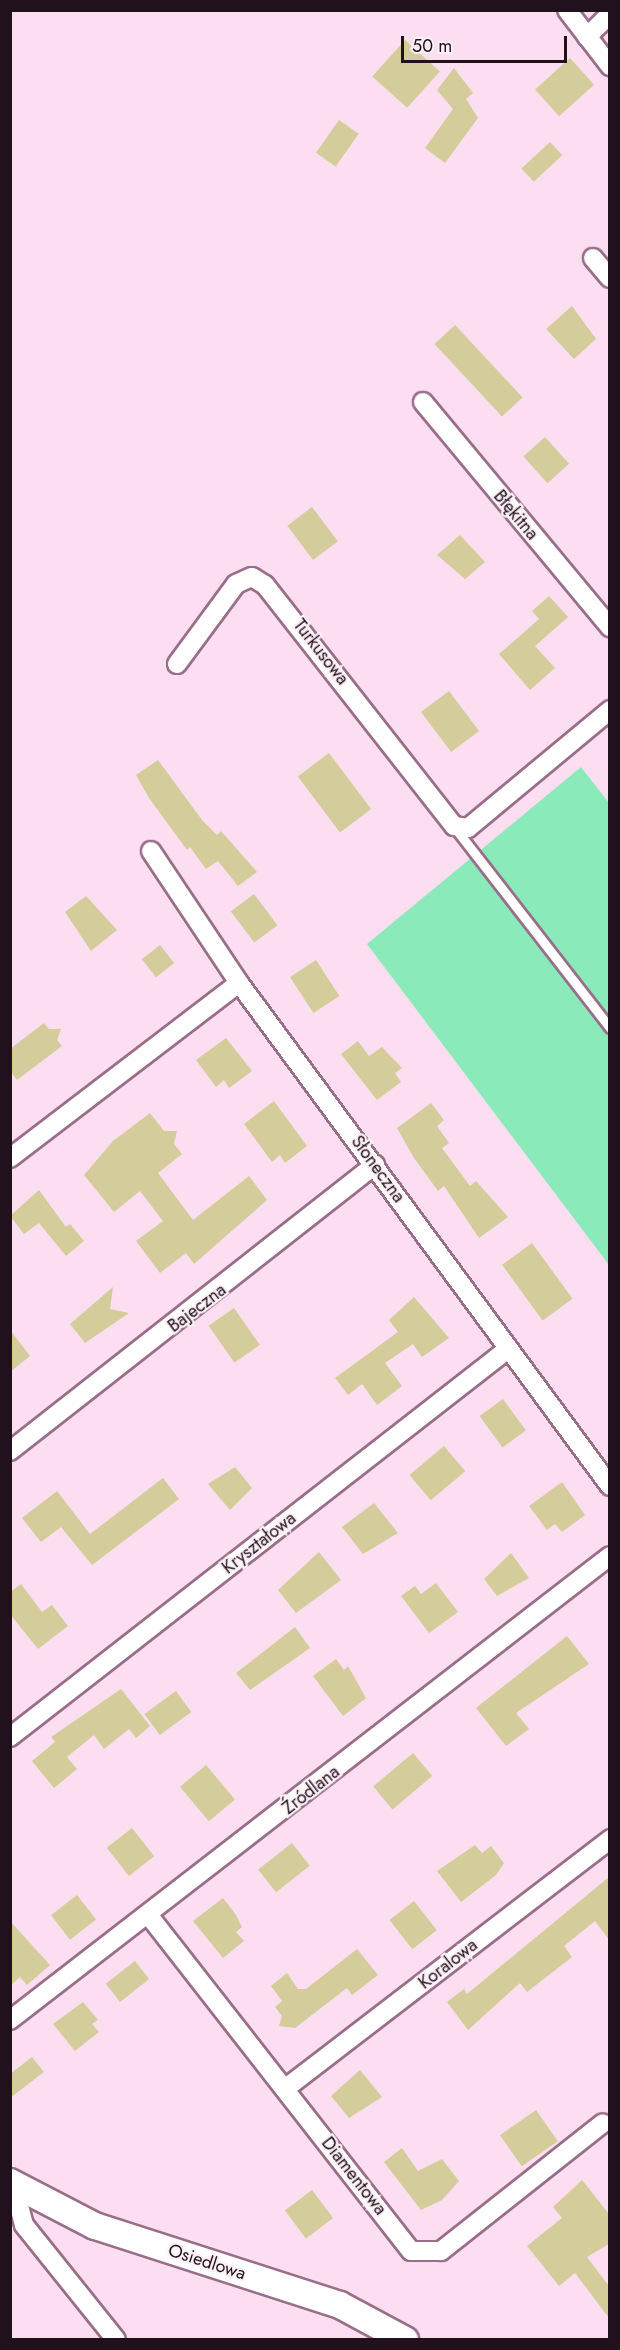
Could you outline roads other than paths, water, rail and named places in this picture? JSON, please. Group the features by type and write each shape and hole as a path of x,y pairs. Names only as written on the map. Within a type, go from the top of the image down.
{"street":[{"path":"567,10 609,66"},
{"path":"587,37 609,14"},
{"path":"593,258 609,278"},
{"name":"Błękitna","path":"423,402 609,627"},
{"name":"Turkusowa","path":"177,664 236,584 252,577 265,585 454,826"},
{"path":"454,826 468,828 480,822 609,710"},
{"name":"Słoneczna","path":"151,850 239,983 609,1486"},
{"path":"10,1158 239,983"},
{"name":"Bajeczna","path":"12,1446 375,1165"},
{"name":"Kryształowa","path":"10,1737 508,1349"},
{"name":"Źródlana","path":"10,2020 150,1917 609,1556"},
{"name":"Koralowa","path":"286,2088 609,1839"},
{"name":"Diamentowa","path":"150,1917 411,2250 441,2251 603,2123"},
{"path":"12,2182 24,2225 116,2340"},
{"name":"Osiedlowa","path":"12,2182 95,2226 340,2306 405,2340"}],"lane":[{"name":"Turkusowa","path":"454,826 609,1028"}]}
